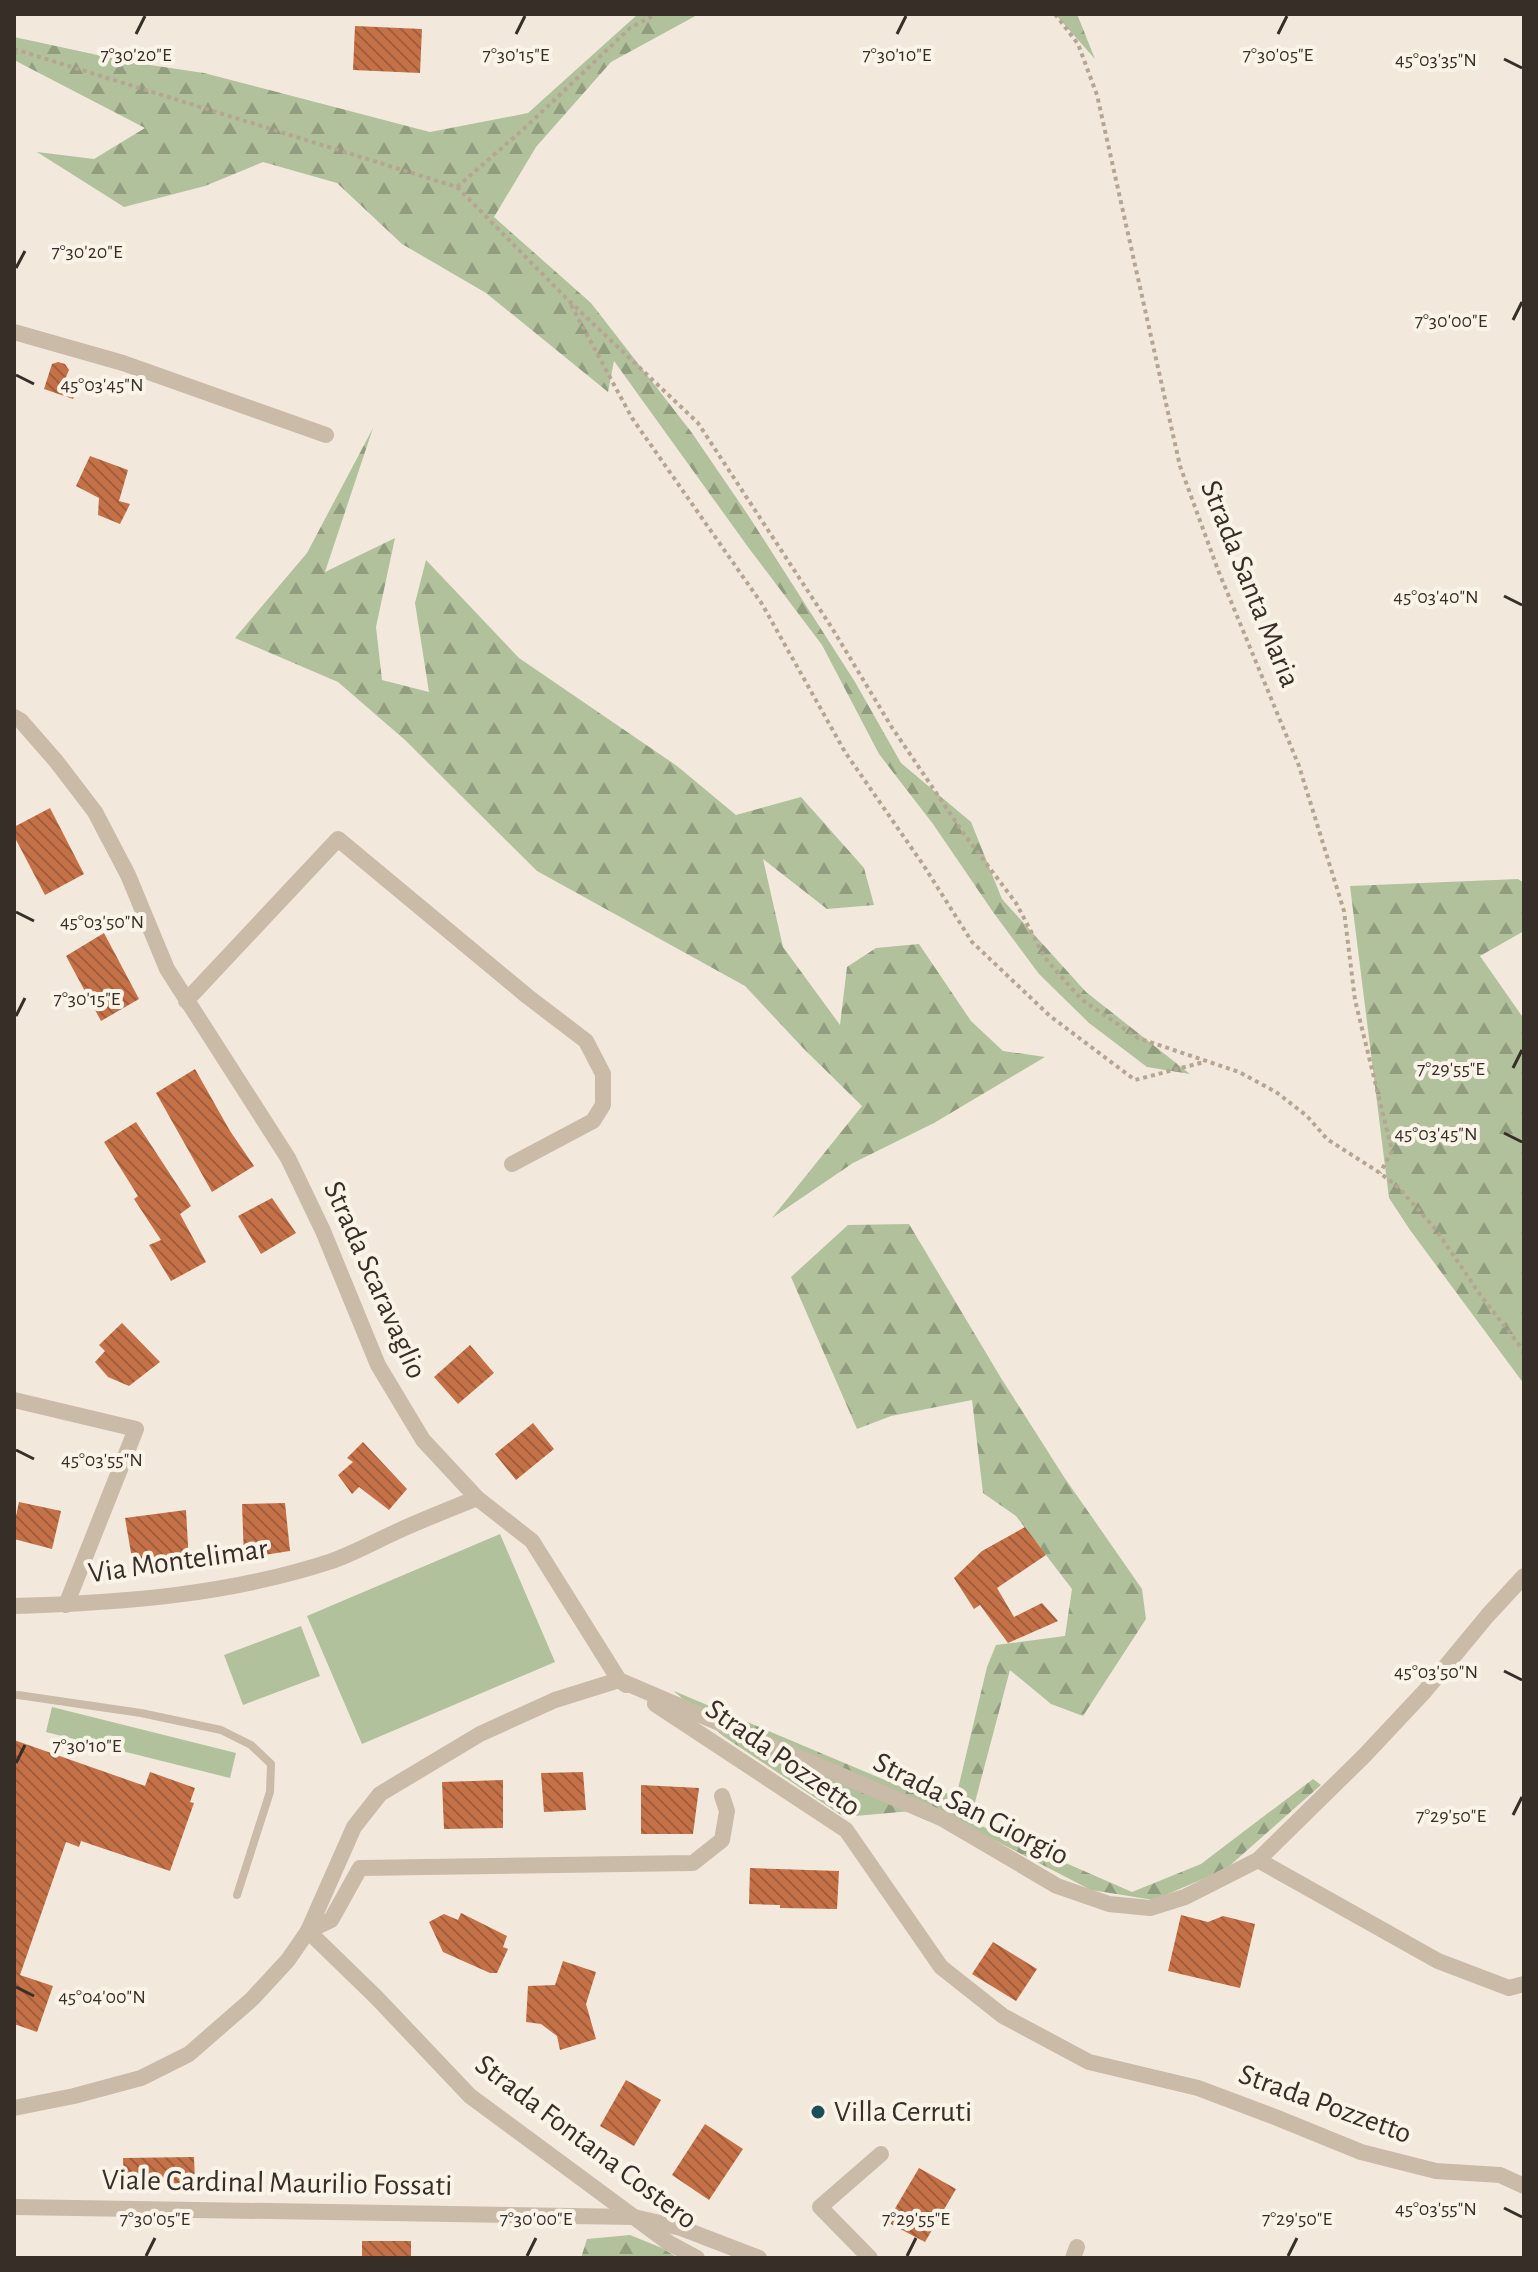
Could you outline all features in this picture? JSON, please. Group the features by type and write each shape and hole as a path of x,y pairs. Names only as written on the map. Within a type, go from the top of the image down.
{"street":[{"path":"14,332 123,363 326,435"},
{"name":"Strada Scaravaglio","path":"14,717 56,761 95,812 128,875 167,969 288,1158 323,1231 378,1365 423,1440 477,1498 532,1541 619,1680"},
{"path":"186,1001 338,839 586,1041 603,1074 603,1105 593,1121 512,1164"},
{"name":"Via Montelimar","path":"14,1400 136,1429 66,1605"},
{"name":"Via Montelimar","path":"14,1606 152,1598 246,1585 334,1560 477,1498"},
{"name":"Strada San Giorgio","path":"619,1680 943,1819 1057,1886 1109,1904 1150,1908 1185,1897 1258,1860 1405,1713 1524,1576"},
{"path":"14,2108 141,2078 189,2054 252,1999 288,1960 308,1931 354,1827 380,1794 480,1734 555,1700 619,1680"},
{"name":"Strada Pozzetto","path":"619,1680 846,1830 941,1967 1003,2016 1089,2062 1198,2088 1361,2152 1436,2171 1500,2175 1524,2186"},
{"path":"308,1931 331,1920 360,1868 693,1863 722,1840 727,1811 722,1796"},
{"path":"1258,1860 1438,1961 1509,1988 1524,1984"},
{"name":"Strada Fontana Costero","path":"308,1931 470,2096 669,2243 697,2258"},
{"path":"870,2258 820,2207 881,2154"},
{"name":"Viale Cardinal Maurilio Fossati","path":"14,2207 634,2217"},
{"path":"634,2217 681,2228 759,2258"}],"lane":[{"path":"18,1695 154,1715 221,1730 251,1745 271,1764 270,1792 237,1895"}],"path":[{"path":"457,187 527,126 630,28 656,14"},
{"name":"Strada Santa Maria","path":"1055,14 1078,44 1097,95 1180,466 1218,570 1299,766 1344,911 1355,1000 1392,1151 1380,1173"},
{"path":"14,49 457,187 567,299 698,423 832,628 891,726 964,834 1016,903 1045,958 1081,999 1138,1038 1239,1072 1276,1092 1307,1116 1327,1139 1399,1188 1437,1231 1481,1296 1524,1351"},
{"path":"567,299 632,418 762,604 845,752 972,942 1050,1016 1135,1080 1206,1061"}],"green space":[{"path":"638,14 699,14 611,62 536,147 494,217 591,303 692,433 855,682 901,763 971,822 1002,899 1086,992 1190,1074 1147,1067 1089,1023 1039,974 933,824 879,754 822,645 614,361 608,392 486,293 402,244 337,183 263,162 205,186 124,207 37,152 94,159 145,128 14,60 14,37 130,62 204,73 430,132 528,113"},
{"path":"1055,14 1077,14 1095,59"},
{"path":"373,428 325,572 395,538 376,627 382,680 429,692 415,603 426,560 519,658 677,766 736,815 801,797 864,868 874,905 827,909 763,859 783,947 840,1025 847,967 876,948 919,944 971,1021 1003,1051 1045,1057 934,1123 853,1163 772,1218 862,1106 745,986 537,871 405,740 338,682 235,638 307,553"},
{"path":"1518,879 1524,883 1524,931 1480,956 1524,1019 1524,1384 1389,1198 1350,886"},
{"path":"909,1224 1064,1477 1142,1589 1146,1619 1083,1716 1051,1704 1010,1670 970,1821 1132,1892 1201,1864 1313,1779 1321,1785 1226,1869 1154,1900 1091,1890 934,1809 844,1817 723,1736 674,1691 918,1794 957,1793 987,1667 996,1645 1065,1636 1072,1589 1016,1516 983,1493 972,1400 891,1416 857,1429 791,1277 848,1225"},
{"path":"500,1534 555,1662 362,1744 307,1616"},
{"path":"301,1626 320,1676 243,1705 224,1655"},
{"path":"52,1707 236,1753 230,1778 46,1732"},
{"path":"630,2235 678,2258 581,2258 587,2239"}],"building":[{"path":"355,26 422,29 420,73 353,70"},
{"path":"52,364 65,364 69,370 66,377 80,382 73,399 44,389"},
{"path":"90,456 128,470 119,501 130,504 120,524 98,515 99,498 76,486"},
{"path":"50,808 84,874 45,895 14,836 14,827"},
{"path":"104,933 139,999 101,1021 66,956"},
{"path":"195,1069 254,1166 212,1192 156,1093"},
{"path":"136,1122 191,1206 180,1214 206,1262 171,1281 149,1245 161,1240 134,1199 138,1196 104,1142"},
{"path":"272,1198 296,1233 261,1254 238,1216"},
{"path":"122,1323 160,1362 129,1386 108,1377 95,1362 105,1351 99,1345"},
{"path":"470,1345 494,1373 458,1404 434,1377"},
{"path":"533,1423 554,1449 516,1480 495,1454"},
{"path":"363,1442 407,1489 389,1510 359,1487 352,1494 338,1475 353,1462 347,1458"},
{"path":"19,1502 61,1511 52,1549 14,1539"},
{"path":"285,1503 290,1551 244,1558 242,1504"},
{"path":"186,1510 189,1563 134,1570 125,1518"},
{"path":"1025,1527 1046,1555 997,1588 1014,1617 1042,1603 1058,1621 1008,1643 980,1605 974,1609 954,1578 982,1551"},
{"path":"14,1740 145,1786 150,1772 195,1788 190,1802 194,1803 170,1871 81,1841 79,1847 66,1842 20,1975 53,1986 37,2032 14,2024"},
{"path":"583,1772 586,1810 544,1812 541,1773"},
{"path":"503,1780 503,1828 444,1829 442,1782"},
{"path":"641,1785 699,1788 693,1834 641,1834"},
{"path":"750,1868 839,1871 837,1909 749,1904"},
{"path":"461,1913 507,1936 503,1947 508,1949 497,1973 490,1973 443,1952 429,1922 444,1914 458,1920"},
{"path":"1181,1915 1208,1922 1223,1916 1255,1924 1240,1988 1168,1971"},
{"path":"993,1942 1037,1969 1016,2001 972,1974"},
{"path":"563,1961 596,1972 586,2004 596,2039 560,2050 557,2036 541,2024 526,2022 528,1986 555,1985"},
{"path":"626,2080 661,2100 634,2146 600,2126"},
{"path":"705,2124 743,2149 709,2200 672,2175"},
{"path":"194,2157 195,2183 124,2184 123,2158"},
{"path":"919,2168 956,2189 925,2242 887,2222"},
{"path":"362,2241 411,2241 411,2258 362,2258"}],"place":[{"name":"Villa Cerruti","path":"818,2112"}]}
